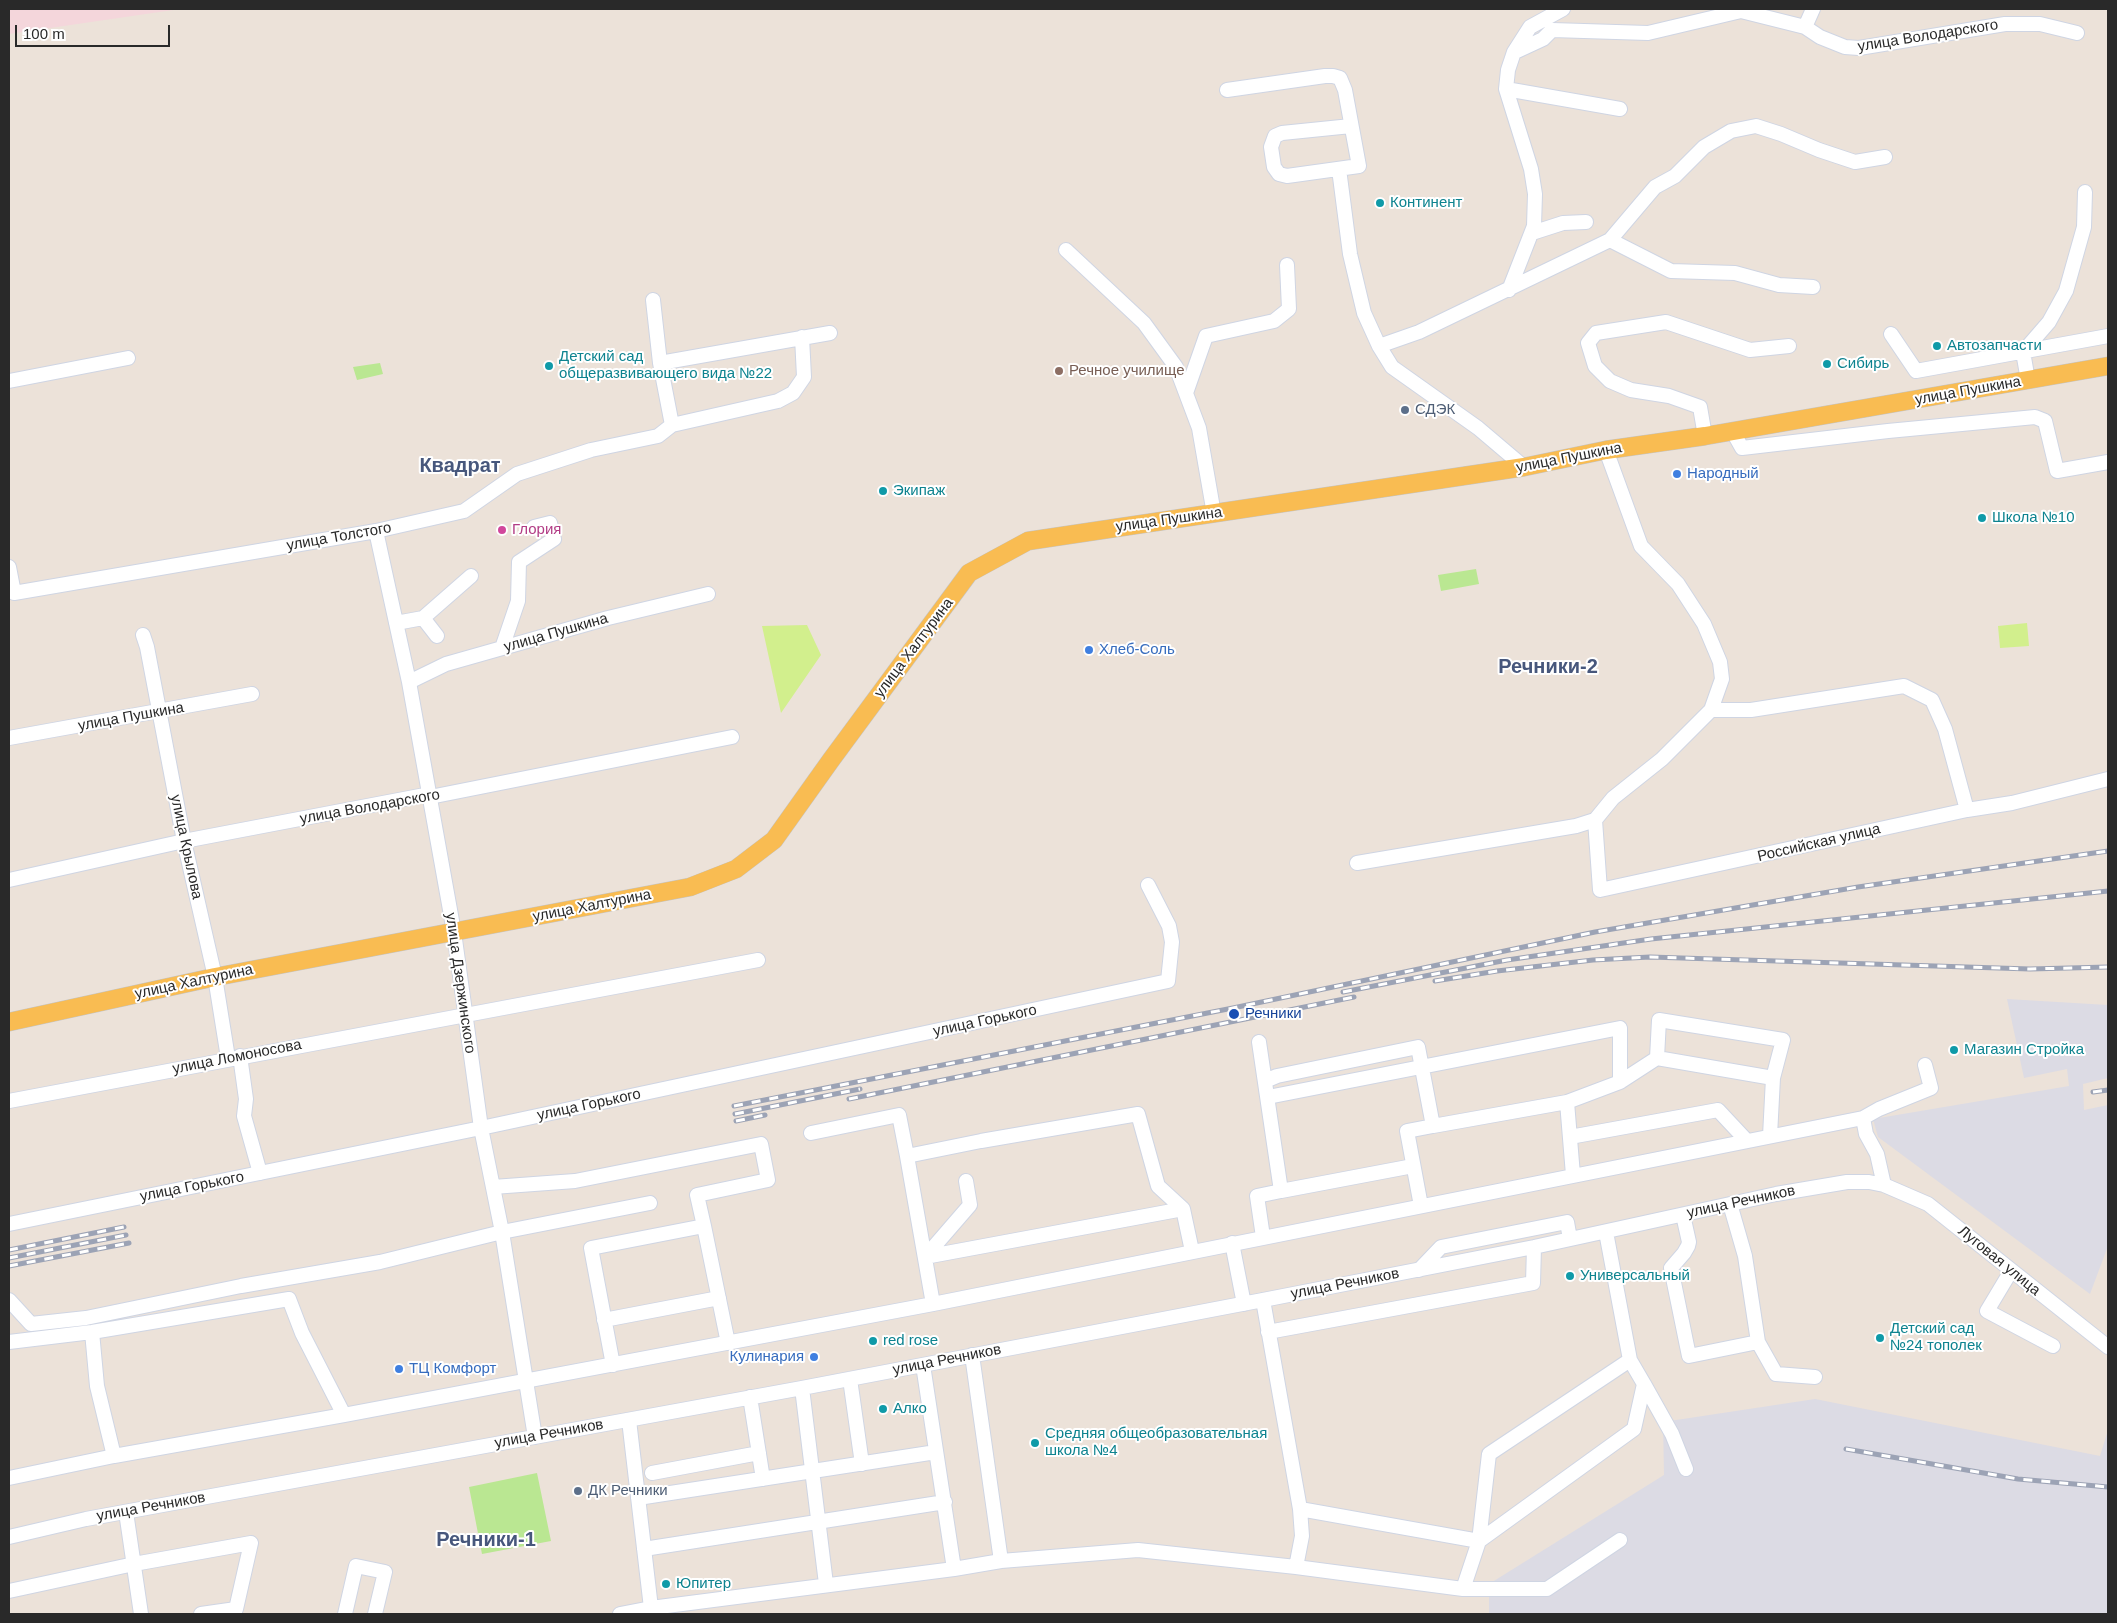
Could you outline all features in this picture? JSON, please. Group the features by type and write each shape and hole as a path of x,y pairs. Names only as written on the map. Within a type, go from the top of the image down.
{"main road":[{"name":"улица Пушкина","path":"1028,541 1524,467 1606,450 1733,432 2108,366"},
{"name":"улица Халтурина","path":"9,1022 215,977 690,887 736,869 774,840 969,574 1028,541"}],"street":[{"path":"1508,290 1534,226 1535,194 1531,169 1506,89 1508,70 1514,52 1530,28 1563,9"},
{"path":"1805,27 1813,9"},
{"name":"улица Володарского","path":"1514,52 1543,39 1552,30 1648,33 1741,11 1805,27 1820,37 1845,48 1860,48 2005,24 2040,24 2077,33"},
{"path":"1227,90 1333,76 1340,78 1343,84 1359,166 1297,176 1279,174 1274,167 1271,147 1275,136 1282,133 1351,126"},
{"path":"1506,89 1620,110"},
{"path":"1379,346 1419,332 1610,240 1655,187 1675,176 1704,147 1731,131 1756,126 1855,162 1885,157"},
{"path":"1339,169 1350,254 1364,313 1379,346 1392,367 1478,428 1524,467"},
{"path":"2023,352 2049,322 2066,291 2084,227 2085,192"},
{"path":"1532,233 1564,223 1586,222"},
{"path":"1610,240 1671,270 1735,273 1779,285 1813,287"},
{"path":"1066,250 1144,323 1176,367 1198,428 1214,514"},
{"path":"1186,393 1206,336 1274,321 1289,309 1287,265"},
{"path":"652,300 660,363 672,425"},
{"path":"1705,436 1700,407 1669,396 1631,390 1610,382 1595,366 1588,343 1596,333 1666,322 1750,350 1789,346"},
{"path":"660,363 830,333"},
{"path":"1891,334 1916,371 2108,336"},
{"name":"улица Толстого","path":"9,568 14,594 376,531 464,511 517,474 591,450 658,436 672,425 778,402 793,393 804,378 802,337"},
{"path":"2023,352 2028,380"},
{"path":"9,381 128,358"},
{"path":"1733,432 1742,448 1888,431 2035,417 2045,421 2057,471 2108,462"},
{"path":"1357,863 1576,826 1595,820 1613,798 1662,759 1711,710 1722,679 1720,662 1704,624 1678,584 1641,546 1606,450"},
{"path":"502,648 518,601 519,562 554,538 550,523 534,527"},
{"name":"улица Дзержинского","path":"376,531 409,682 454,932 481,1128 502,1232 524,1382 535,1437"},
{"path":"396,623 424,618 471,576"},
{"name":"улица Пушкина","path":"409,682 446,664 608,618 708,594"},
{"path":"424,618 437,636"},
{"name":"улица Крылова","path":"143,635 147,647 184,841 234,1057 246,1099 244,1116 260,1173"},
{"path":"1711,710 1751,710 1904,686 1932,700 1945,729 1967,810"},
{"name":"улица Пушкина","path":"9,738 252,694"},
{"name":"улица Володарского","path":"9,880 184,841 425,794 430,798 732,737"},
{"name":"Российская улица","path":"1595,820 1600,890 1967,810 2012,803 2108,779"},
{"name":"улица Горького","path":"9,1224 481,1128 1168,981 1172,942 1168,926 1148,886"},
{"name":"улица Ломоносова","path":"9,1101 234,1057 758,960"},
{"path":"1657,1058 1659,1020 1783,1040 1773,1078 1770,1136"},
{"path":"1268,1097 1620,1028 1620,1082"},
{"path":"1258,1042 1281,1191"},
{"path":"1265,1082 1278,1076 1418,1047 1434,1126"},
{"path":"1421,1206 1407,1131 1567,1102 1620,1082 1657,1058 1773,1078"},
{"path":"9,1478 114,1456 524,1382 934,1304 1862,1118 1879,1109 1932,1088 1925,1065"},
{"path":"1567,1102 1573,1175"},
{"path":"1570,1138 1718,1110 1747,1141"},
{"path":"907,1156 981,1141 1138,1114 1158,1186 1184,1209 1192,1251"},
{"path":"811,1134 899,1115 934,1304"},
{"path":"1862,1118 1866,1134 1877,1154 1884,1185"},
{"path":"493,1187 576,1181 761,1144 768,1180 697,1195 728,1343"},
{"path":"1263,1237 1257,1196 1413,1166"},
{"path":"925,1257 970,1205 966,1182"},
{"name":"улица Речников","path":"9,1537 126,1512 802,1388 1419,1270 1606,1232 1784,1192 1847,1182 1869,1182 1884,1185"},
{"name":"Луговая улица","path":"1884,1185 1928,1204 2108,1347"},
{"path":"9,1300 31,1324 86,1318 241,1286 380,1262 502,1232 650,1203"},
{"path":"1730,1204 1745,1256 1758,1342 1776,1374 1815,1377"},
{"path":"925,1257 1184,1209"},
{"path":"1683,1215 1688,1246 1671,1268 1689,1356 1758,1342"},
{"path":"1419,1270 1441,1246 1567,1222 1570,1239"},
{"path":"612,1365 591,1248 704,1226"},
{"path":"1606,1232 1630,1360 1672,1434 1686,1469"},
{"path":"1232,1243 1244,1304"},
{"path":"1268,1332 1533,1283 1534,1247"},
{"path":"2011,1271 1987,1311 2054,1346"},
{"path":"9,1342 92,1332 289,1298 302,1333 344,1415"},
{"path":"604,1320 719,1298"},
{"path":"1263,1300 1300,1509 1302,1536 1296,1567"},
{"path":"92,1332 97,1386 114,1456"},
{"path":"972,1355 1001,1561"},
{"path":"1463,1589 1479,1541 1489,1454 1630,1360"},
{"path":"923,1365 954,1569"},
{"path":"850,1379 862,1464"},
{"path":"1300,1509 1479,1541 1634,1429 1644,1384"},
{"path":"802,1388 826,1584"},
{"path":"750,1397 763,1479"},
{"path":"629,1420 651,1608"},
{"path":"638,1498 936,1452"},
{"path":"652,1473 759,1453"},
{"path":"644,1549 945,1502"},
{"path":"126,1512 141,1614"},
{"path":"620,1614 651,1608 954,1569 1001,1561 1138,1550 1296,1567 1463,1589 1547,1589 1620,1540"},
{"path":"9,1591 134,1564 251,1543 236,1609 201,1614"},
{"path":"345,1614 356,1566 385,1572 375,1614"}],"shaded area":[{"path":"9,9 180,9 9,34"},
{"path":"2007,999 2108,1005 2108,1078 2083,1084 2084,1110 2108,1105 2108,1246 2090,1294 1878,1137 1873,1119 2069,1086 2067,1069 2024,1078"},
{"path":"1815,1399 2100,1456 2108,1430 2108,1614 1489,1614 1489,1584 1664,1475 1663,1422"}],"green space":[{"path":"380,363 383,374 357,380 353,367"},
{"path":"1476,569 1479,584 1441,591 1438,575"},
{"path":"2027,623 2029,646 2000,648 1998,626"},
{"path":"807,625 821,655 781,713 762,626"},
{"path":"537,1473 551,1541 482,1554 469,1487"}],"railway":[{"path":"734,1106 1233,1008 1595,932 1858,887 2108,851"},
{"path":"1343,992 1507,960 1651,939 2108,891"},
{"path":"1435,981 1497,971 1593,960 1650,957 2030,969 2108,967"},
{"path":"849,1099 1354,997"},
{"path":"735,1114 860,1089"},
{"path":"2093,1092 2108,1090"},
{"path":"736,1121 765,1115"},
{"path":"9,1250 124,1227"},
{"path":"9,1258 126,1235"},
{"path":"9,1266 129,1243"},
{"path":"1846,1449 2018,1479 2108,1487"}],"place":[{"name":"Континент","path":"1380,203"},
{"name":"Автозапчасти","path":"1937,346"},
{"name":"Сибирь","path":"1827,364"},
{"name":"Детский сад общеразвивающего вида №22","path":"549,366"},
{"name":"Речное училище","path":"1059,371"},
{"name":"СДЭК","path":"1405,410"},
{"name":"Народный","path":"1677,474"},
{"name":"Экипаж","path":"883,491"},
{"name":"Школа №10","path":"1982,518"},
{"name":"Глория","path":"502,530"},
{"name":"Хлеб-Соль","path":"1089,650"},
{"name":"Речники","path":"1234,1014"},
{"name":"Магазин Стройка","path":"1954,1050"},
{"name":"Универсальный","path":"1570,1276"},
{"name":"Детский сад №24 тополек","path":"1880,1338"},
{"name":"red rose","path":"873,1341"},
{"name":"Кулинария","path":"814,1357"},
{"name":"ТЦ Комфорт","path":"399,1369"},
{"name":"Алко","path":"883,1409"},
{"name":"Средняя общеобразовательная школа №4","path":"1035,1443"},
{"name":"ДК Речники","path":"578,1491"},
{"name":"Юпитер","path":"666,1584"}],"district":[{"name":"Квадрат","path":"460,466"},
{"name":"Речники-2","path":"1548,667"},
{"name":"Речники-1","path":"486,1540"}]}
